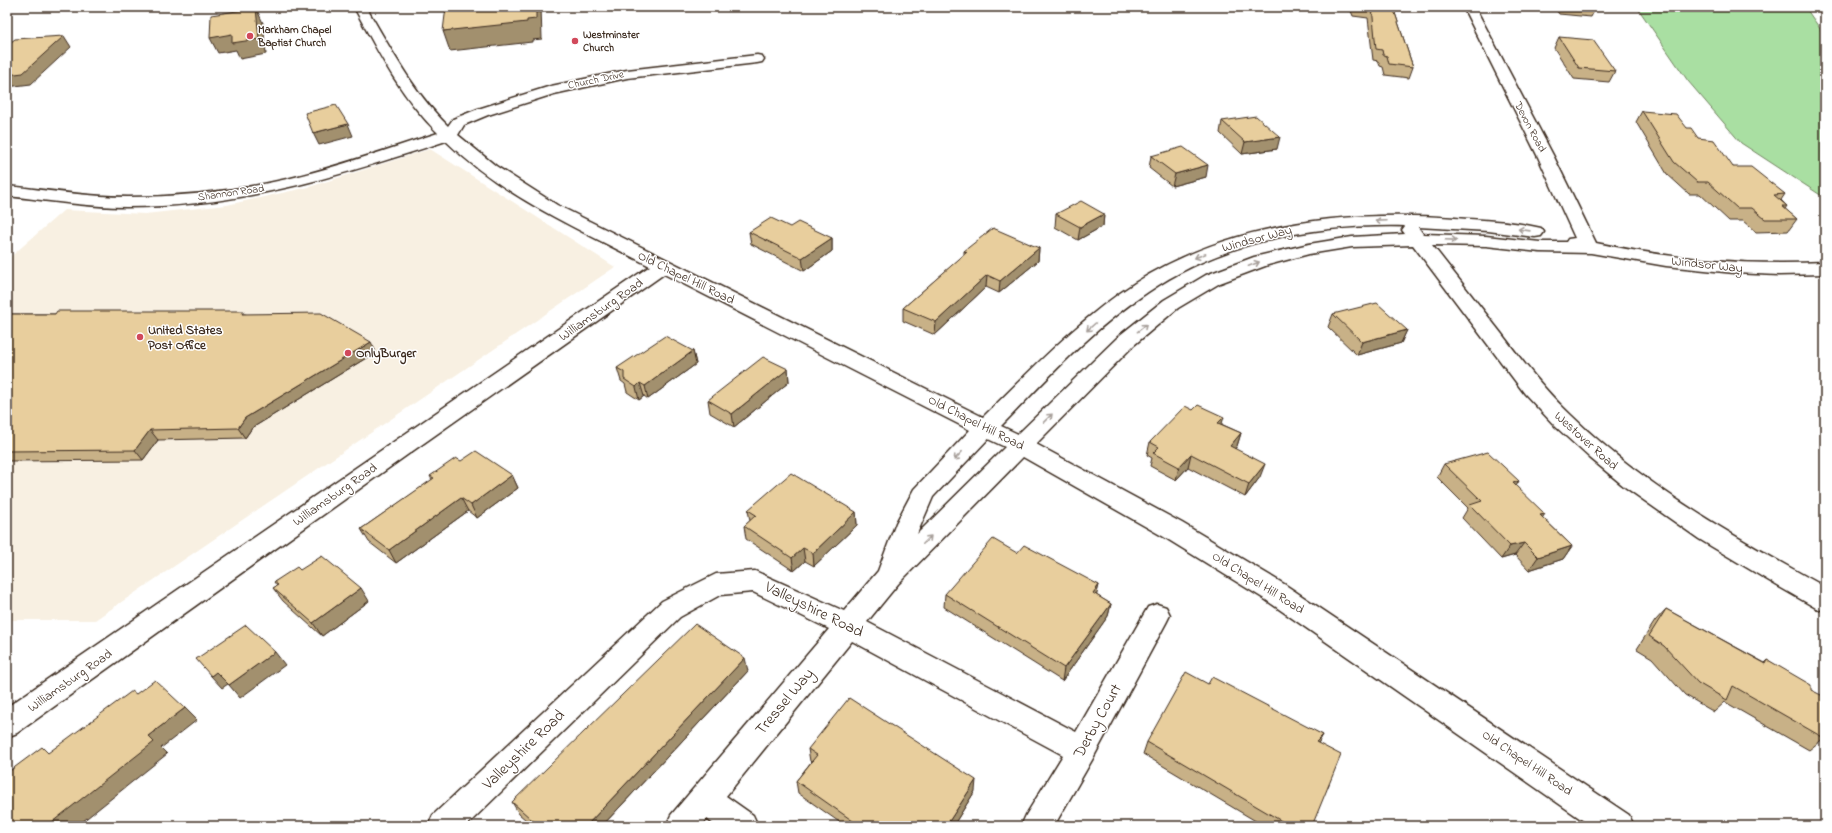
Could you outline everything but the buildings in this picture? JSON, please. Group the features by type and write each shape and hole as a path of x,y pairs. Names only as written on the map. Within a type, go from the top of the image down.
{"street":[{"name":"Old Chapel Hill Road","path":"360,7 406,86 425,110 448,135 498,176 551,209 1020,445 1173,530 1275,592 1618,826"},
{"name":"Devon Road","path":"1469,7 1546,157 1589,248"},
{"name":"Church Drive","path":"448,135 451,134 458,122 483,112 551,90 627,74 757,59"},
{"name":"Shannon Road","path":"7,191 79,199 126,202 208,198 247,192 309,178 448,135"},
{"name":"Windsor Way","path":"985,428 1093,325 1142,287 1190,260 1238,241 1288,230 1335,223 1403,220 1479,224 1534,232 1589,248 1671,261 1730,268 1768,270 1825,268"},
{"name":"Westover Road","path":"1403,220 1416,239 1533,389 1550,409 1594,450 1619,471 1706,531 1825,600"},
{"name":"Windsor Way","path":"1020,445 1127,340 1171,304 1213,280 1261,261 1308,249 1352,242 1416,239 1486,242 1540,247 1589,248"},
{"name":"Williamsburg Road","path":"7,724 663,266"},
{"name":"Tressel Way","path":"889,577 907,525 923,493 985,428"},
{"name":"Tressel Way","path":"682,826 889,577 992,475 1020,445"},
{"name":"Valleyshire Road","path":"444,826 671,609 716,585 755,581 849,626 1082,750"},
{"name":"Derby Court","path":"1037,826 1082,750 1157,615"},
{"path":"705,798 742,826"}],"shaded area":[{"path":"430,149 615,267 95,620 7,620 7,260 64,210 145,214 227,205 309,187"}],"green space":[{"path":"1637,7 1805,7 1825,36 1825,198 1741,143 1688,81"}],"place":[{"name":"Markham Chapel Baptist Church","path":"250,36"},
{"name":"Westminster Church","path":"575,41"},
{"name":"United States Post Office","path":"140,337"},
{"name":"OnlyBurger","path":"348,353"}]}
